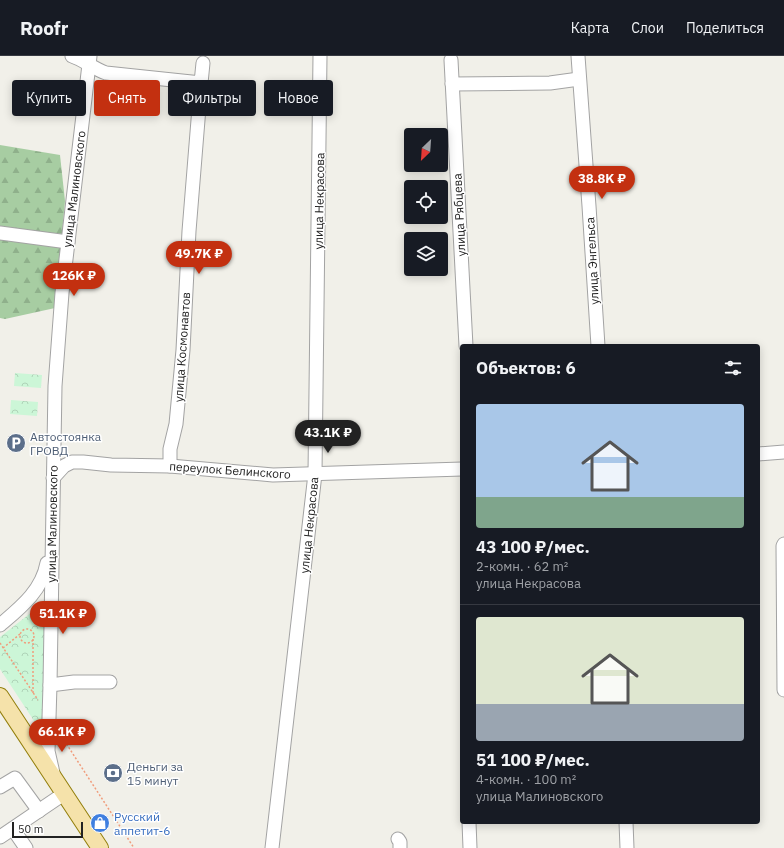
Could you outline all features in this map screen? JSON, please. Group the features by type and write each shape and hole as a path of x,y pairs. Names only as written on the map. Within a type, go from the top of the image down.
{"main road":[{"path":"0,696 100,848"}],"street":[{"path":"72,56 90,60 98,70 106,73 172,80"},
{"name":"улица Некрасова","path":"272,848 315,474 320,56"},
{"name":"улица Энгельса","path":"578,56 598,344"},
{"name":"улица Малиновского","path":"54,778 48,751 48,716 50,685 55,386 62,293 90,60"},
{"name":"улица Рябцева","path":"451,60 466,344"},
{"name":"улица Космонавтов","path":"201,80 203,63"},
{"path":"452,84 550,83 579,79"},
{"name":"улица Космонавтов","path":"170,466 170,449 176,424 183,350 189,231 198,116"},
{"path":"0,233 68,242"},
{"path":"760,454 784,452"},
{"name":"переулок Белинского","path":"53,478 64,466 72,462 111,465 170,466 273,475 460,468"},
{"path":"0,625 25,603 42,580 53,538"},
{"path":"784,544 784,690"},
{"path":"25,603 44,598 51,605"},
{"path":"50,685 74,682 110,682"},
{"path":"36,750 48,730"},
{"path":"0,787 15,778 39,811"},
{"path":"0,837 65,793"},
{"path":"469,824 470,848"},
{"path":"626,824 627,848"},
{"path":"13,829 26,848"}],"path":[{"path":"3,648 23,630 29,629 33,632 34,694"},
{"path":"20,634 23,642 29,642 33,639"},
{"path":"0,643 134,848"}],"green space":[{"path":"0,145 60,155 65,201 55,308 5,319 0,318"},
{"path":"15,373 42,375 41,388 14,386"},
{"path":"11,400 38,402 37,416 10,414"},
{"path":"37,608 42,608 45,612 45,722 40,728 0,669 0,637"}],"place":[{"name":"Автостоянка ГРОВД","path":"16,443"},
{"name":"Деньги за 15 минут","path":"113,773"},
{"name":"Русский аппетит-6","path":"100,823"}]}
